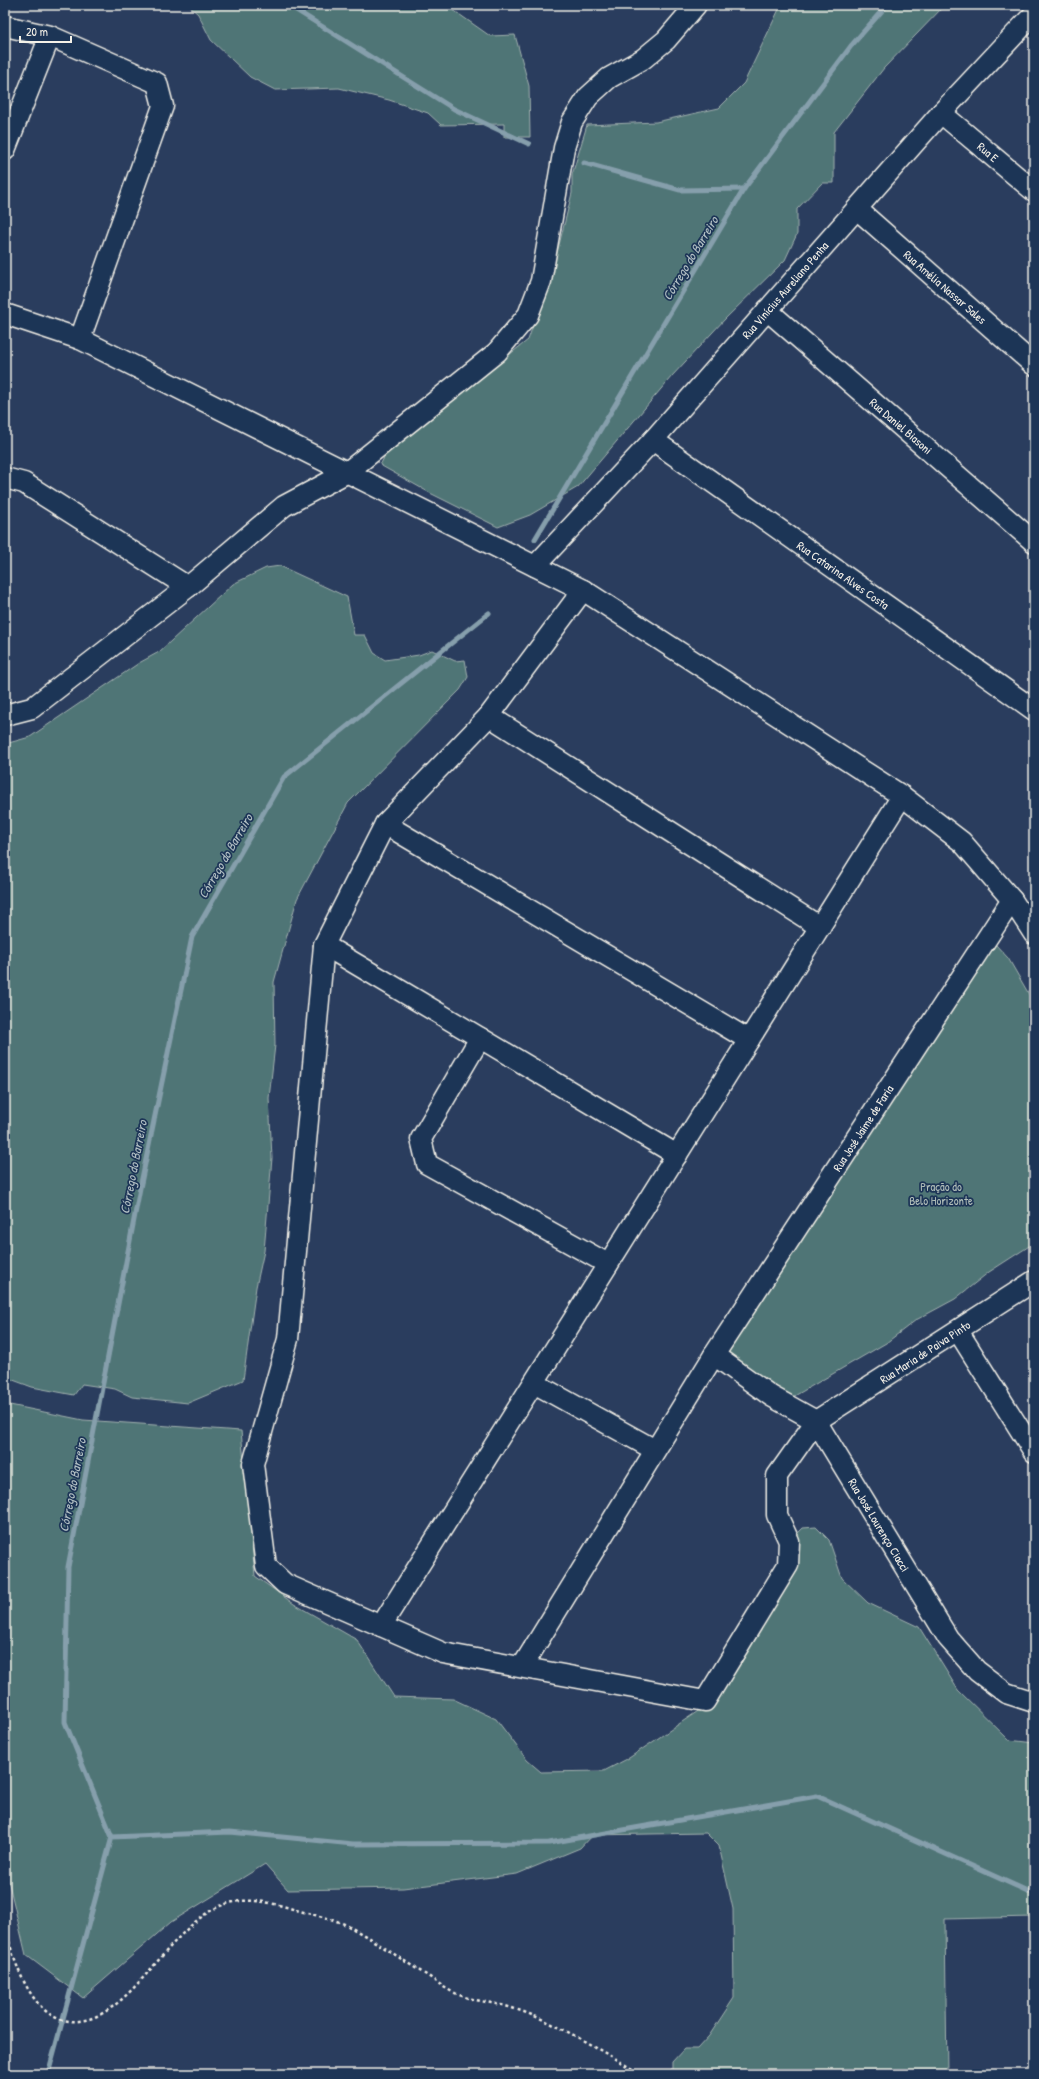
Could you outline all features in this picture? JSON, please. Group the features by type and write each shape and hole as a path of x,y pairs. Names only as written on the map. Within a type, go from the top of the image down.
{"street":[{"path":"5,715 32,708 188,587 284,506 346,473 497,352 528,315 541,280 564,148 572,122 588,97 609,78 643,60 666,40 696,5"},
{"name":"Rua Vinícius Aureliano Penha","path":"535,566 653,440 941,113 1034,14"},
{"path":"5,26 50,36 157,84 163,106 80,339"},
{"path":"5,150 50,36"},
{"name":"Rua E","path":"941,113 1034,191"},
{"name":"Rua Amélia Nassar Sales","path":"856,209 1034,366"},
{"name":"Rua Daniel Biasoni","path":"767,310 1034,542"},
{"path":"5,314 80,339 583,590 902,796 962,842 1012,900 1034,934"},
{"name":"Rua Catarina Alves Costa","path":"653,440 1034,710"},
{"path":"5,478 24,483 188,587"},
{"path":"583,590 490,716 385,824 324,945 288,1339 253,1464 266,1566 285,1584 443,1653 705,1701 788,1565 789,1541 777,1515 777,1476 816,1422"},
{"path":"490,716 820,927"},
{"path":"381,1626 902,796"},
{"path":"385,824 749,1040"},
{"name":"Rua José Jaime de Faria","path":"522,1667 714,1355 1012,900"},
{"path":"324,945 676,1155"},
{"path":"480,1038 420,1139 427,1164 608,1264"},
{"name":"Rua Maria de Paiva Pinto","path":"816,1422 958,1331 1034,1280"},
{"path":"958,1331 1034,1452"},
{"name":"Rua José Lourenço Ciacci","path":"714,1355 771,1396 816,1422 948,1638 977,1671 1006,1693 1034,1702"},
{"path":"534,1383 655,1450"}],"path":[{"path":"5,1924 7,1937 25,1985 41,2009 62,2020 84,2022 104,2014 126,1996 188,1928 216,1907 235,1901 272,1903 347,1925 455,1993 516,2009 545,2021 641,2074"}],"green space":[{"path":"188,5 446,5 490,36 515,35 529,86 530,137 504,137 504,124 441,125 428,113 389,100 339,88 275,90 250,77 211,40 198,14"},
{"path":"781,5 945,5 884,68 834,132 834,183 822,183 797,209 797,234 785,260 725,319 672,376 578,487 530,515 498,527 430,493 380,465 389,449 528,340 554,265 572,193 572,175 587,125 656,122 719,108 744,83"},
{"path":"280,566 347,597 354,635 365,635 374,653 385,660 419,655 432,650 455,661 465,660 468,677 460,690 348,803 297,899 274,982 275,1045 269,1098 272,1158 264,1251 256,1287 243,1380 188,1403 132,1397 115,1389 82,1384 74,1395 32,1387 5,1377 5,744 30,737 139,663 159,652 233,584 266,568"},
{"name":"Pração do Belo Horizonte","path":"995,944 1008,958 1034,1003 1034,1243 989,1272 955,1299 916,1320 886,1343 791,1398 724,1354 894,1096 933,1040"},
{"path":"5,1404 83,1420 241,1431 255,1576 294,1604 357,1640 394,1697 453,1699 496,1719 527,1760 541,1772 604,1771 629,1758 704,1707 791,1540 803,1528 816,1527 829,1540 842,1578 868,1603 919,1627 958,1690 1009,1740 1034,1743 1034,1917 945,1919 947,2074 672,2074 672,2062 684,2049 697,2049 709,2036 734,1998 733,1909 719,1846 706,1833 592,1835 580,1848 517,1874 403,1888 288,1890 265,1864 171,1922 83,1998 26,1955 5,1867"}],"waterway":[{"path":"288,5 454,109 529,144"},
{"name":"Córrego do Barreiro","path":"535,539 744,189 851,46 887,5"},
{"path":"584,163 680,190 744,189"},
{"name":"Córrego do Barreiro","path":"112,1837 65,1722 68,1567 140,1188 192,937 284,777 489,613"},
{"path":"112,1837 230,1832 353,1844 549,1843 817,1796 1034,1894"},
{"path":"48,2074 112,1837"}]}
